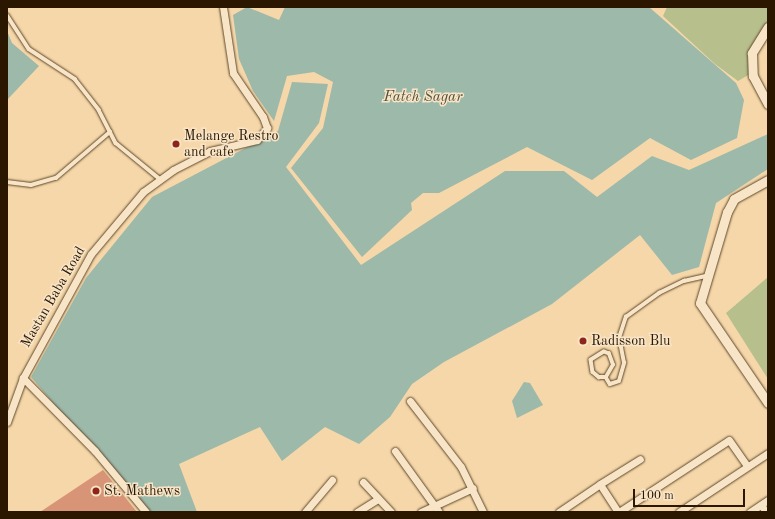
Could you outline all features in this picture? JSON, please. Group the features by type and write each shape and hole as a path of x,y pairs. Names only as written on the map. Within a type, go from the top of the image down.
{"street":[{"name":"Mastan Baba Road","path":"7,422 23,378 91,254 143,192 160,180 210,151 257,140 267,128 263,117 233,74 223,7"},
{"path":"768,27 752,53 753,76 768,104"},
{"path":"768,180 734,198 707,276 700,303 768,403"},
{"path":"23,378 96,451 146,512"},
{"path":"410,401 461,467 473,488 483,512"},
{"path":"600,484 618,512 729,440 747,466"},
{"path":"395,451 437,509"},
{"path":"679,512 768,452"},
{"path":"559,512 640,459"},
{"path":"305,512 332,480"},
{"path":"363,482 390,512"},
{"path":"421,512 437,509 473,488"},
{"path":"357,512 378,499"},
{"path":"750,512 768,500"},
{"path":"761,505 766,512"}],"lane":[{"path":"7,15 29,49 75,79 116,143 160,180"},
{"path":"7,182 31,185 56,178 110,132"},
{"path":"606,377 610,384 619,381 623,372 619,338 626,317 659,293 684,280 707,276"},
{"path":"604,352 609,354 613,365 606,377 599,377 590,366 596,355 604,352"}],"green space":[{"path":"667,7 768,7 768,22 762,28 750,74 738,81 715,64 663,16"},
{"path":"768,277 768,379 726,313"}],"water":[{"name":"Fateh Sagar","path":"247,7 279,20 285,7 649,7 736,83 744,100 737,138 691,160 650,138 592,180 527,147 439,193 423,193 411,203 412,210 362,257 291,168 323,128 333,82 314,72 287,76 274,121 253,91 239,59 233,15"},
{"path":"7,31 12,43 39,66 7,100"},
{"path":"292,82 328,84 319,123 286,167 361,265 505,171 564,171 597,197 652,156 689,170 768,134 768,169 716,203 699,267 672,275 640,235 552,304 444,362 412,384 390,417 359,444 325,427 282,461 260,427 179,464 197,512 146,512 31,377 86,278 152,197 278,131"},
{"path":"524,382 530,383 543,405 517,418 512,401"}],"building":[{"name":"St. Mathews","path":"103,470 137,512 40,512"}],"place":[{"name":"Melange Restro and cafe","path":"176,144"},
{"name":"Radisson Blu","path":"583,341"},
{"name":"St. Mathews","path":"96,491"}]}
